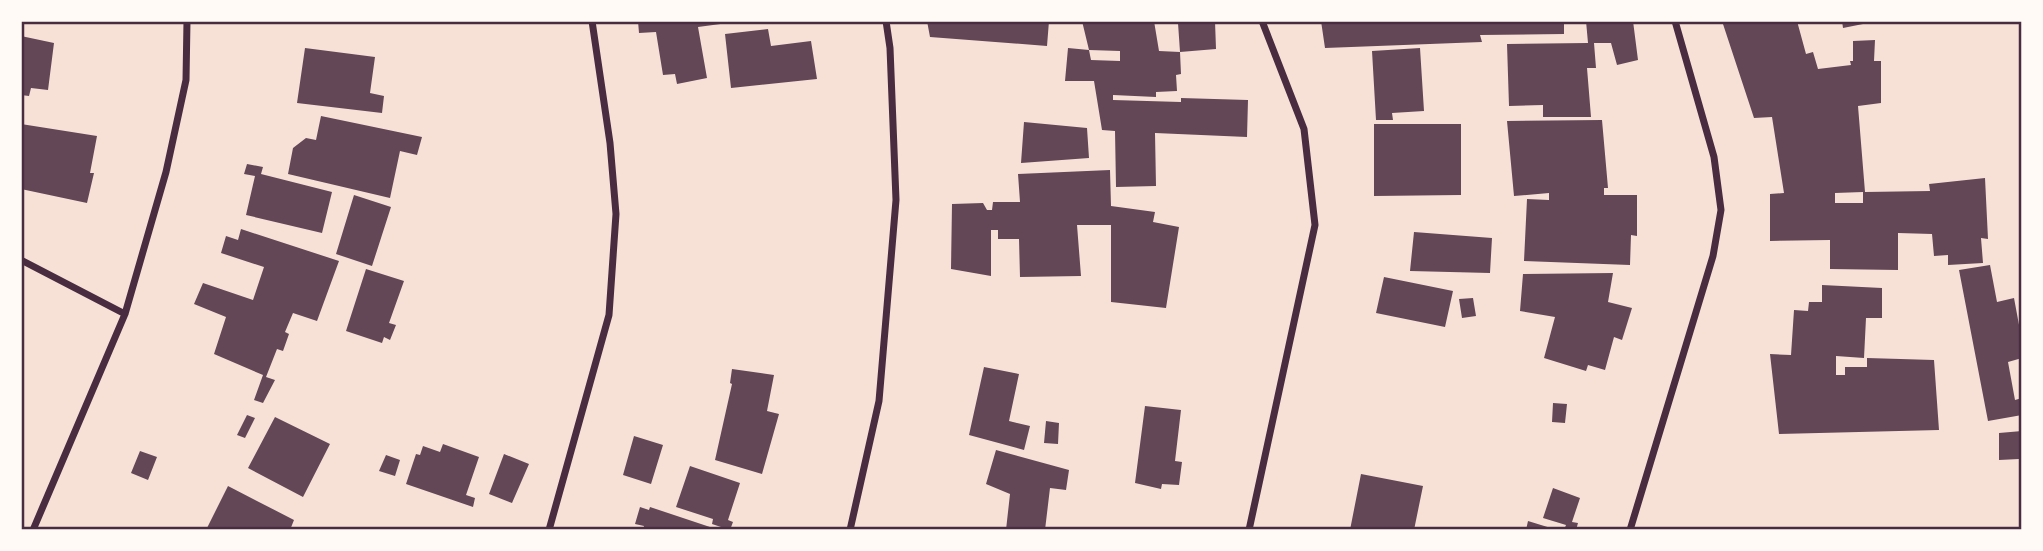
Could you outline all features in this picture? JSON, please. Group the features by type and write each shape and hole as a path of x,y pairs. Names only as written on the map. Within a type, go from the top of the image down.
{"street":[{"path":"33,530 125,314 166,172 186,80 187,21"},
{"path":"549,530 610,315 616,214 610,143 592,21"},
{"path":"850,530 879,401 896,200 890,48 886,21"},
{"path":"1249,530 1296,323 1315,225 1304,129 1262,21"},
{"path":"1630,530 1713,256 1721,210 1714,157 1675,21"},
{"path":"21,260 125,314"}],"building":[{"path":"638,21 728,23 698,27 707,78 677,84 675,74 663,75 656,32 639,33"},
{"path":"927,21 1049,21 1047,46 930,37"},
{"path":"1082,21 1154,21 1159,51 1180,52 1181,74 1176,75 1177,91 1156,92 1156,97 1113,95 1113,100 1248,100 1247,137 1155,133 1156,186 1116,187 1115,131 1102,130 1094,81 1065,81 1068,48 1089,50","holes":["1089,50 1120,51 1120,61 1091,60"]},
{"path":"1215,21 1216,49 1180,52 1178,23"},
{"path":"1321,21 1564,21 1564,34 1480,35 1482,42 1325,48"},
{"path":"1586,21 1633,21 1638,60 1617,65 1611,43 1594,43 1596,68 1587,68 1591,117 1543,117 1543,105 1509,106 1507,44 1588,43"},
{"path":"1722,21 1797,21 1806,54 1813,52 1818,69 1851,65 1853,41 1875,40 1874,61 1881,61 1881,103 1858,106 1865,192 1930,191 1929,184 1985,178 1988,239 1981,238 1983,263 1948,265 1948,255 1934,256 1932,234 1898,233 1898,270 1830,269 1830,240 1770,241 1770,194 1784,193 1772,117 1754,118","holes":["1863,192 1863,203 1835,203 1835,193"]},
{"path":"1842,21 1873,21 1873,22 1843,28"},
{"path":"768,29 771,46 811,41 817,79 731,88 725,34"},
{"path":"21,36 54,43 48,90 31,88 29,96 21,95"},
{"path":"305,48 375,57 370,93 384,96 382,113 297,103"},
{"path":"1420,48 1424,111 1392,113 1393,120 1376,120 1372,51"},
{"path":"321,116 422,137 417,155 400,151 390,198 288,174 293,148 306,138 316,140"},
{"path":"1602,120 1608,188 1604,188 1604,195 1637,195 1637,236 1631,235 1630,265 1524,261 1527,199 1549,200 1549,193 1514,196 1507,121"},
{"path":"1024,122 1087,128 1089,158 1021,163"},
{"path":"21,124 97,136 90,173 94,173 87,203 21,189"},
{"path":"1374,124 1461,124 1461,195 1374,196"},
{"path":"247,164 263,167 261,174 332,192 322,233 246,215 255,176 244,174"},
{"path":"1110,170 1111,206 1155,212 1153,222 1179,227 1166,308 1111,302 1111,225 1077,225 1081,276 1020,277 1019,239 998,239 998,230 991,230 991,276 951,269 952,204 983,203 987,210 992,210 993,202 1020,202 1018,174"},
{"path":"354,195 391,207 372,266 336,254"},
{"path":"241,229 339,261 317,321 293,313 285,332 289,334 283,351 277,349 266,377 275,380 263,403 254,400 263,375 214,354 226,317 194,304 203,283 253,300 264,267 221,253 226,236 238,240"},
{"path":"1414,232 1492,238 1490,273 1410,271"},
{"path":"1990,265 1997,302 2014,298 2022,341 2022,358 2008,362 2015,400 2022,398 2022,415 1988,421 1959,270"},
{"path":"366,269 404,281 389,323 396,325 390,340 384,337 382,343 346,331"},
{"path":"1613,273 1608,302 1632,308 1622,340 1614,337 1605,370 1588,365 1586,371 1544,358 1555,317 1520,311 1523,274"},
{"path":"1384,277 1453,291 1445,327 1376,313"},
{"path":"1822,285 1882,288 1882,318 1866,318 1864,358 1836,356 1836,375 1845,375 1845,367 1867,367 1867,358 1934,360 1939,430 1779,434 1770,354 1791,355 1794,310 1808,311 1809,302 1822,302"},
{"path":"1473,298 1476,316 1462,318 1459,299"},
{"path":"984,367 1019,374 1009,421 1030,426 1024,450 969,435"},
{"path":"732,369 774,375 767,411 779,414 762,474 715,460 732,384"},
{"path":"1553,403 1567,404 1565,423 1552,422"},
{"path":"1145,406 1181,410 1175,461 1182,462 1179,485 1162,484 1161,489 1135,483"},
{"path":"247,415 255,418 245,438 237,435"},
{"path":"275,417 330,444 303,497 248,468"},
{"path":"1046,421 1059,423 1058,444 1044,443"},
{"path":"2022,431 2022,484 2019,484 2019,459 1999,460 1999,433"},
{"path":"634,436 663,445 651,484 623,475"},
{"path":"443,444 479,457 466,495 475,498 473,507 406,484 416,454 420,455 423,446 440,452"},
{"path":"996,450 1069,470 1066,490 1050,488 1045,530 1006,530 1010,494 986,484"},
{"path":"140,451 157,457 148,480 131,473"},
{"path":"504,454 529,464 512,503 489,494"},
{"path":"386,455 400,460 395,476 379,471"},
{"path":"690,466 740,483 728,520 733,522 730,530 712,524 713,519 676,507"},
{"path":"1361,474 1423,486 1414,530 1350,530"},
{"path":"228,486 294,520 290,530 206,530"},
{"path":"1553,488 1580,498 1572,522 1578,523 1576,530 1564,530 1566,525 1543,518"},
{"path":"640,507 649,510 650,507 719,530 643,530 644,526 635,524"},
{"path":"1528,521 1554,529 1554,530 1526,530"}]}
